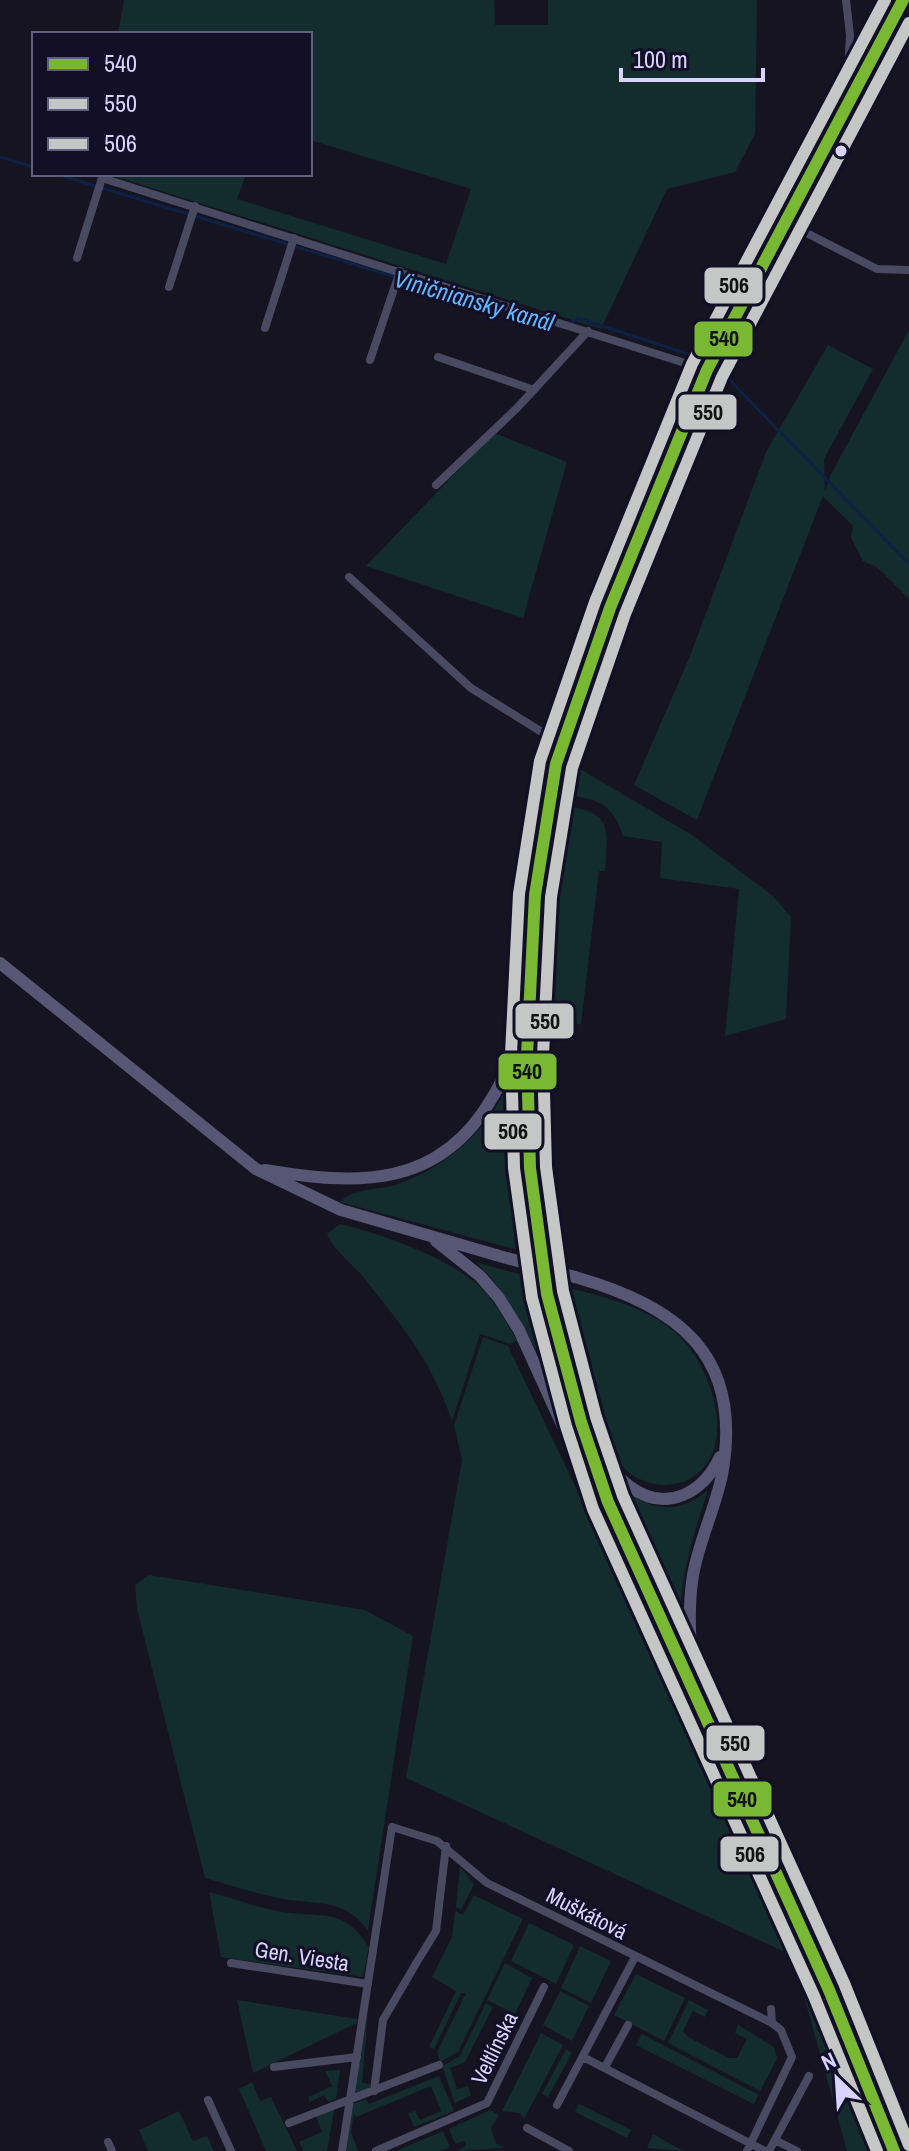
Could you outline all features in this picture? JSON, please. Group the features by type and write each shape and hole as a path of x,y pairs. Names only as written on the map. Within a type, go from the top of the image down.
{"main road":[{"path":"894,2151 829,1990 608,1502 581,1422 547,1294 531,1181 527,1104 535,895 561,744 636,541 710,364 903,0"},
{"path":"2,967 256,1169 341,1210 575,1277 648,1303 691,1337 709,1362 719,1386 725,1414 722,1476 691,1590 693,1692"},
{"path":"256,1169 354,1181 387,1177 428,1160 457,1140 491,1101 530,1015"},
{"path":"430,1237 480,1276 499,1298 519,1330 570,1442 608,1502"},
{"path":"581,1422 629,1486 654,1497 678,1498 696,1490 713,1471 725,1442"}],"street":[{"path":"846,0 848,72 858,86"},
{"path":"77,258 102,178 588,331 710,364"},
{"path":"169,287 195,206"},
{"path":"785,222 877,269 909,270"},
{"path":"265,328 294,238"},
{"path":"370,360 400,271"},
{"path":"436,485 517,408 588,331"},
{"path":"438,357 534,390"},
{"path":"349,577 471,688 561,744"},
{"name":"Muškátová","path":"368,1984 392,1827 446,1846 487,1883 772,2023"},
{"path":"374,2091 383,2020 436,1931 446,1846"},
{"path":"557,2105 585,2058 635,1957"},
{"name":"Gen. Viesta","path":"231,1963 368,1984"},
{"path":"342,2151 368,1984"},
{"name":"Veltlínska","path":"376,2151 487,2103 544,1987"},
{"path":"749,2147 792,2057 781,2030 772,2023 771,2009"},
{"path":"605,2067 628,2025"},
{"path":"274,2067 357,2057"},
{"path":"585,2058 749,2147 767,2151 809,2076"},
{"path":"289,2123 439,2065"},
{"path":"208,2100 231,2151"},
{"path":"527,2128 569,2151"},
{"path":"775,2140 797,2151"}],"green space":[{"path":"124,0 494,0 495,25 548,25 548,0 757,0 755,134 735,172 667,189 601,329 113,176 245,176 237,199 446,264 471,189 312,141 312,32 118,32"},
{"path":"909,330 909,599 878,568 863,561 851,538 853,526 823,496 697,820 634,785 690,656 766,452 828,345 873,369 824,459 825,492 831,474"},
{"path":"494,433 567,462 523,618 366,566"},
{"path":"575,766 692,835 773,896 791,917 786,1019 725,1036 739,889 660,878 662,842 623,836 614,816 603,805 567,794"},
{"path":"566,806 600,818 607,844 605,871 599,871 581,1024 538,1022 543,900 552,828"},
{"path":"519,1059 517,1128 528,1253 340,1202 353,1194 398,1184 419,1175 457,1151 488,1119 511,1080"},
{"path":"340,1224 418,1250 457,1270 486,1293 514,1335 517,1341 510,1344 480,1334 452,1421 435,1379 415,1345 364,1278 330,1240 327,1234"},
{"path":"476,1262 536,1279 557,1376 577,1442 522,1324 509,1302"},
{"path":"557,1285 644,1312 670,1328 691,1350 707,1379 717,1426 712,1454 697,1474 675,1484 662,1485 637,1478 622,1466 596,1419 585,1390"},
{"path":"483,1337 508,1346 802,1960 406,1778 462,1460 454,1425"},
{"path":"605,1466 626,1490 651,1505 679,1506 708,1490 682,1588 683,1649"},
{"path":"149,1575 365,1610 413,1636 368,1930 358,1919 338,1907 278,1898 205,1878 137,1609 135,1585"},
{"path":"460,1866 474,1884 461,1910 456,1907"},
{"path":"209,1892 273,1910 341,1920 360,1934 369,1947 363,1977 221,1957"},
{"path":"474,1895 523,1919 458,2052 440,2062 437,2052 466,1993 461,1993 434,2049 429,2047 456,1991 432,1977 452,1937 455,1911 463,1915"},
{"path":"529,1923 574,1945 556,1984 511,1961"},
{"path":"580,1946 611,1961 591,2003 561,1988"},
{"path":"505,1963 532,1978 515,2014 487,2000"},
{"path":"636,1974 685,1998 664,2041 614,2015"},
{"path":"800,1982 808,1983 877,2151 847,2151"},
{"path":"560,1991 589,2006 572,2041 543,2025"},
{"path":"237,2000 357,2019 357,2023 253,2073"},
{"path":"689,2000 708,2010 705,2017 693,2011 683,2031 688,2037 729,2058 737,2058 747,2039 735,2033 738,2025 774,2047 777,2059 760,2091 668,2043"},
{"path":"486,2003 493,2007 465,2062 450,2068 457,2089 468,2086 471,2095 455,2103 442,2066 460,2056"},
{"path":"368,2012 362,2083 373,2084 373,2088 353,2096"},
{"path":"541,2033 563,2045 524,2119 520,2113 502,2111"},
{"path":"642,2034 759,2095 754,2104 636,2045"},
{"path":"566,2049 572,2053 548,2097 542,2094"},
{"path":"340,2070 336,2099 328,2102 324,2095 310,2102 308,2097 332,2086 325,2071"},
{"path":"439,2076 454,2111 414,2127 408,2113 415,2111 420,2120 441,2111 431,2086 356,2117 354,2113 351,2132 358,2151 346,2151 352,2104 366,2099 369,2104"},
{"path":"252,2082 260,2101 271,2097 297,2151 266,2151 239,2089"},
{"path":"579,2104 631,2130 627,2138 575,2112"},
{"path":"490,2110 499,2115 491,2129 496,2143 504,2148 458,2151 466,2145 464,2141 455,2144 449,2129"},
{"path":"179,2111 193,2141 207,2136 214,2151 148,2151 139,2130"},
{"path":"334,2111 327,2151 303,2151 299,2142 322,2132 316,2116"},
{"path":"443,2131 450,2147 440,2151 396,2151"},
{"path":"653,2134 683,2151 647,2148"}],"waterway":[{"name":"Viničniansky kanál","path":"0,157 32,166"},
{"name":"Viničniansky kanál","path":"63,176 564,328"},
{"name":"Viničniansky kanál","path":"570,324 578,318 706,360"},
{"name":"Viničniansky kanál","path":"713,363 909,564"}],"transit line":[{"name":"506","path":"877,2151 814,1996 593,1509 566,1426 532,1298 514,1168 511,1054 519,894 540,761 595,602 692,364 885,0"},
{"name":"540","path":"894,2151 829,1990 608,1502 581,1422 547,1294 530,1168 527,1055 535,895 556,764 610,608 707,370 903,0"},
{"name":"550","path":"909,23 722,377 625,614 572,768 551,897 543,1055 546,1167 563,1291 596,1417 623,1496 844,1983 909,2145"}]}
